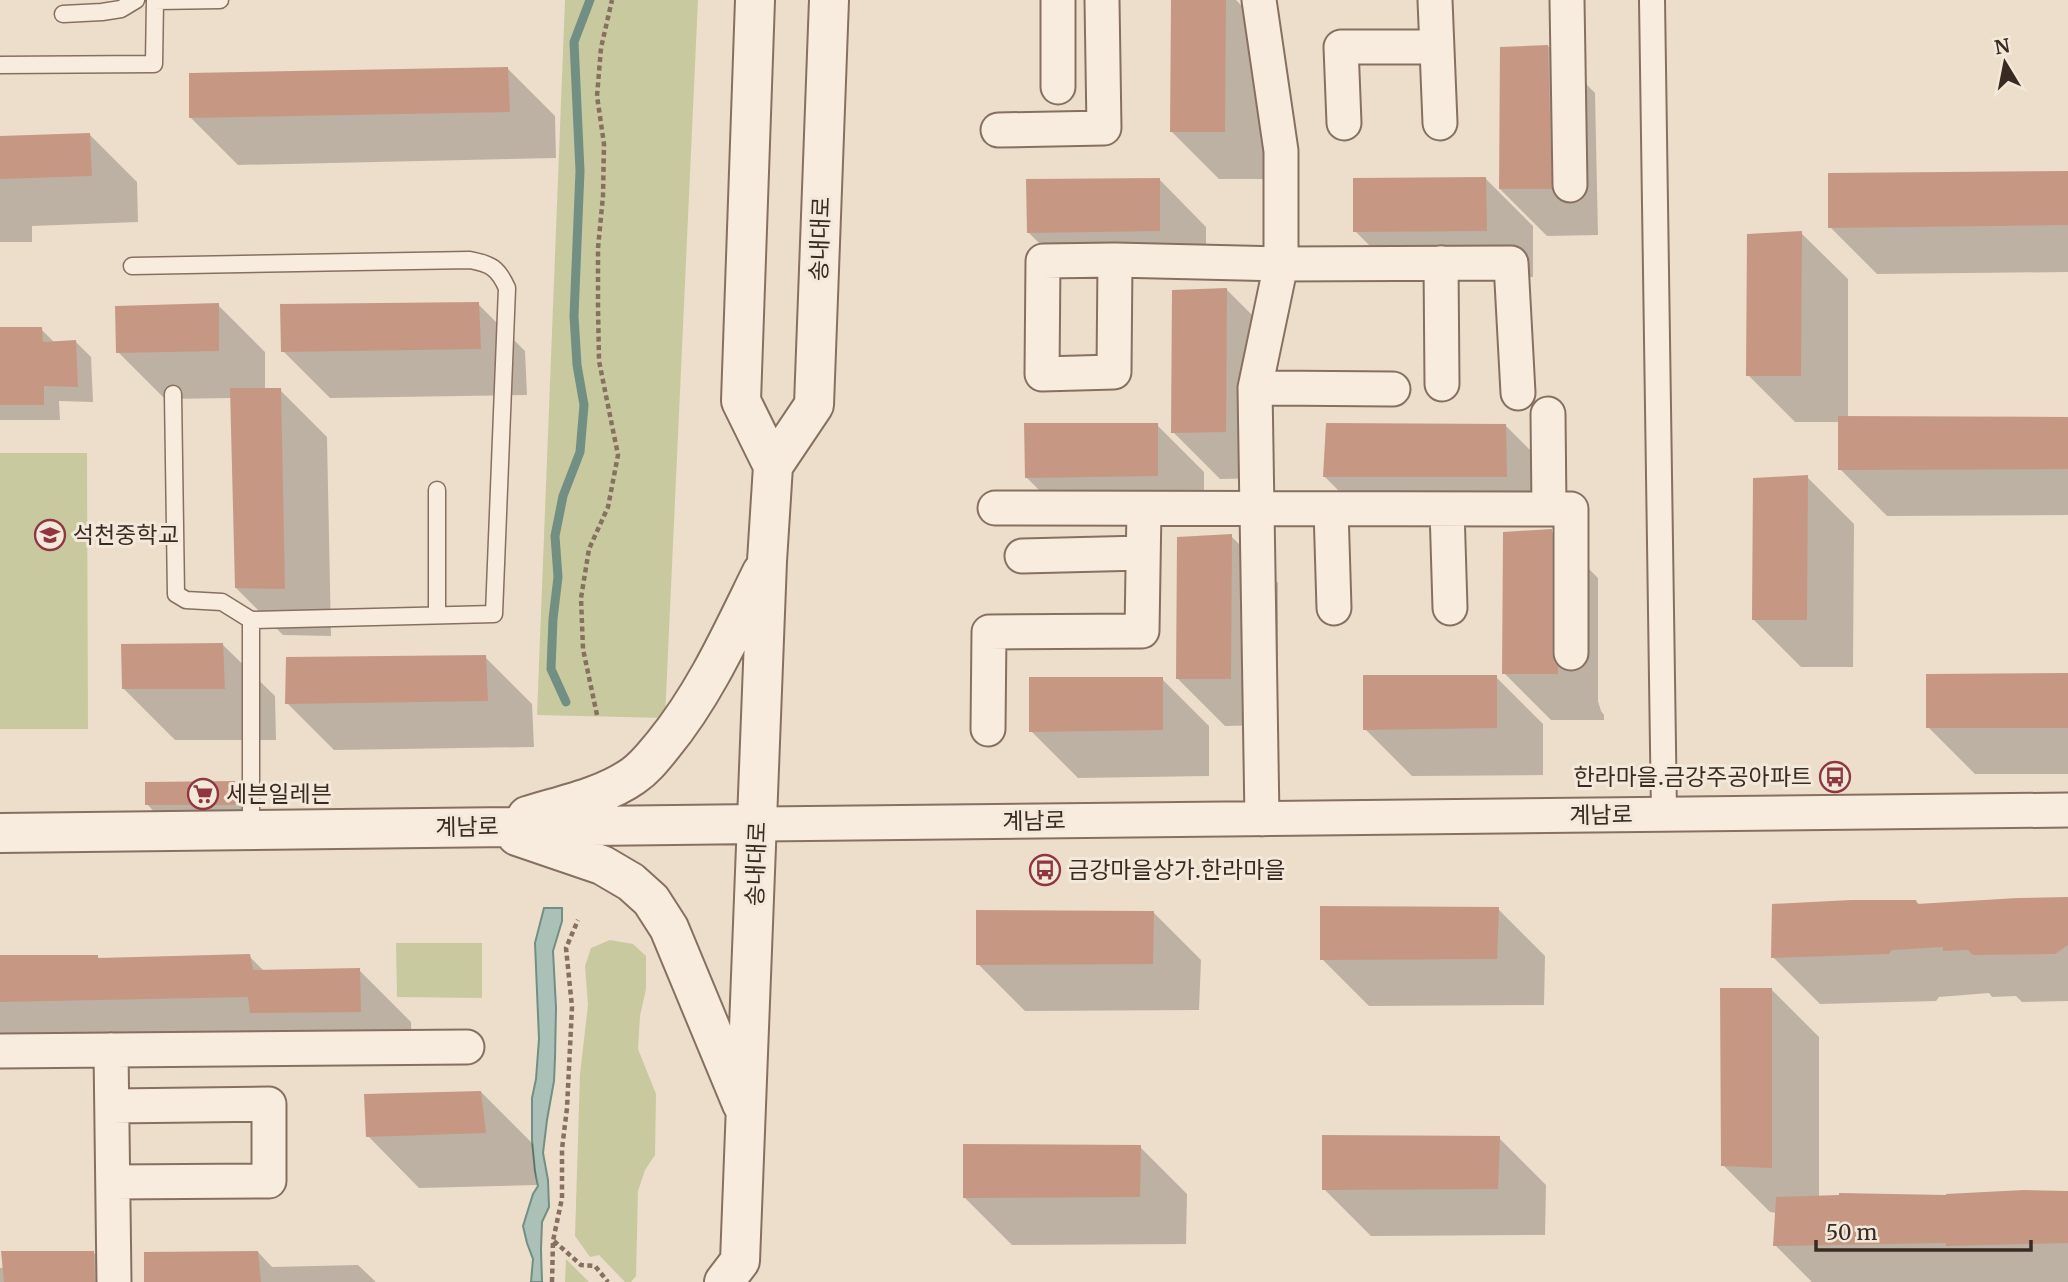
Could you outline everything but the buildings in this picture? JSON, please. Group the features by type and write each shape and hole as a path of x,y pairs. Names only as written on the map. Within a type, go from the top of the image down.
{"street":[{"name":"송내대로","path":"740,1275 773,466 741,401 755,0"},
{"name":"송내대로","path":"773,466 814,405 829,0"},
{"path":"1058,0 1058,87"},
{"path":"998,130 1104,128 1102,0"},
{"path":"1259,0 1281,150 1281,264 1255,388 1262,819"},
{"path":"1435,0 1440,123"},
{"path":"1567,0 1570,185"},
{"path":"1652,0 1664,814"},
{"path":"1344,122 1342,47 1436,47"},
{"path":"1115,260 1281,264 1511,263 1518,393"},
{"path":"1441,263 1441,384"},
{"path":"1255,388 1392,389"},
{"path":"1548,414 1549,509"},
{"path":"995,508 1571,509 1571,653"},
{"path":"988,729 989,632 1142,631 1144,509"},
{"path":"1332,509 1334,608"},
{"path":"1447,509 1450,608"},
{"path":"1023,556 1143,553"},
{"path":"492,827 602,792 633,776 653,758 680,724 721,655 768,561"},
{"name":"계남로","path":"0,833 2068,810"},
{"path":"492,827 601,865 631,883 651,900 669,928 746,1115"},
{"path":"0,1051 467,1046"},
{"path":"111,1050 114,1282"},
{"path":"112,1106 268,1104 268,1181 113,1182"}],"lane":[{"path":"63,13 121,9 136,0"},
{"path":"0,65 154,64 155,0 220,0"},
{"path":"132,266 470,260 487,263 501,274 507,288 494,614 251,620 222,602 186,600 176,594 173,394"},
{"path":"437,490 437,615"},
{"path":"251,620 251,830"}],"path":[{"path":"597,715 583,649 581,598 589,549 608,507 618,455 599,362 598,296 604,144 597,96 601,48 612,0"},
{"path":"552,1282 554,1241 562,1198 562,1149 567,1108 572,1007 566,948 578,920"},
{"path":"554,1241 581,1265 595,1266 608,1282"}],"green space":[{"path":"565,0 698,0 665,718 537,715"},
{"path":"0,453 87,453 88,729 0,729"},
{"path":"610,940 633,944 646,956 646,989 640,1016 638,1049 656,1094 655,1155 645,1170 638,1191 636,1276 631,1282 625,1282 599,1255 590,1257 575,1236 580,1074 588,1005 585,966 591,948"},
{"path":"396,943 482,943 482,998 397,997"},
{"path":"566,1259 589,1282 565,1282"}],"shaded area":[{"path":"544,908 562,908 562,921 553,951 556,1008 554,1081 543,1153 549,1207 542,1222 542,1282 531,1282 533,1259 523,1226 538,1186 532,1140 532,1098 539,1039 535,943"}],"waterway":[{"path":"566,702 551,669 558,577 555,536 563,496 580,452 584,405 577,365 574,316 580,171 574,42 590,0"}],"place":[{"name":"석천중학교","path":"50,535"},
{"name":"한라마을.금강주공아파트","path":"1835,777"},
{"name":"세븐일레븐","path":"203,794"},
{"name":"금강마을상가.한라마을","path":"1045,870"}]}
